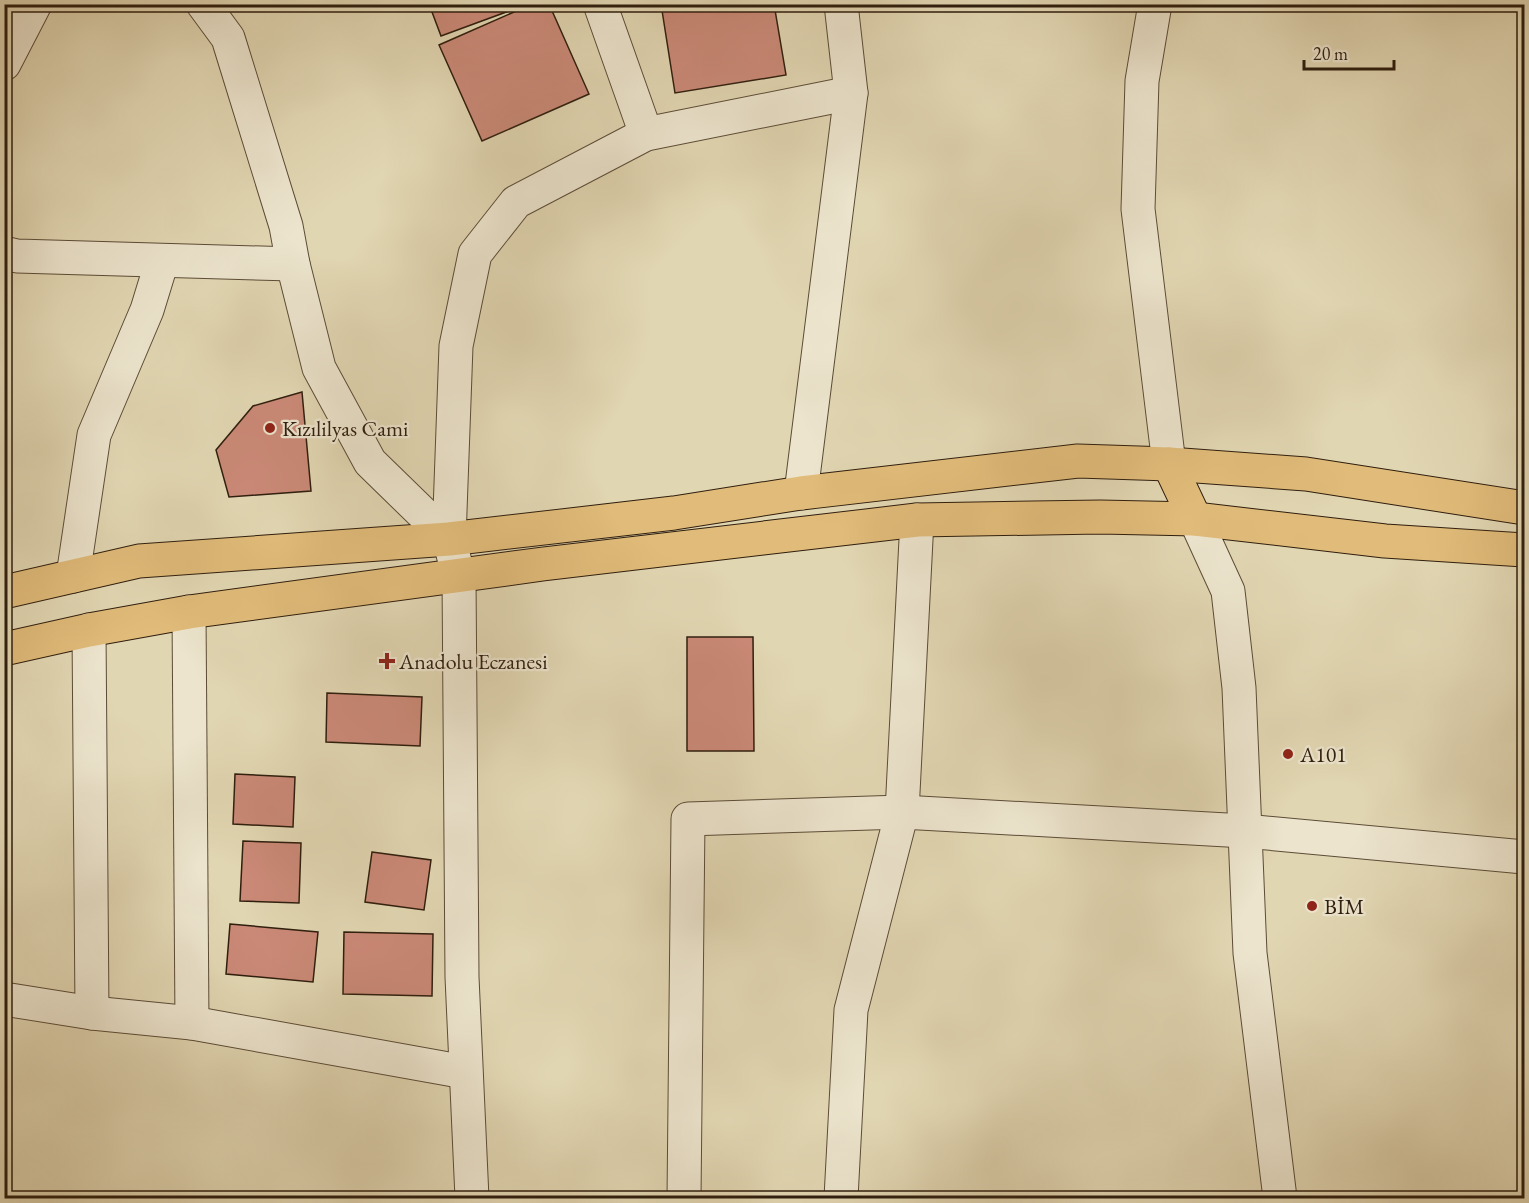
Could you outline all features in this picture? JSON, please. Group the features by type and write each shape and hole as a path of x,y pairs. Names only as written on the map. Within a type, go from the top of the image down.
{"main road":[{"path":"4,592 140,561 449,539 674,513 801,493 1078,461 1169,464 1306,474 1524,508"},
{"path":"1169,464 1195,519"},
{"path":"4,649 89,630 189,612 543,564 917,520 1100,517 1195,519 1385,541 1524,550"}],"street":[{"path":"4,64 35,4"},
{"path":"203,4 228,38 286,226 319,368 370,462 449,539"},
{"path":"600,4 646,134"},
{"path":"801,493 851,93 841,4"},
{"path":"1155,4 1142,81 1138,209 1169,464"},
{"path":"472,1198 465,1072 460,825 459,577 449,539 456,346 475,254 516,202 646,134 851,93"},
{"path":"4,253 17,256 293,264"},
{"path":"73,576 94,435 147,310 162,261"},
{"path":"1195,519 1228,591 1239,688 1250,953 1280,1198"},
{"path":"841,1198 850,1010 902,812 917,520"},
{"path":"189,612 192,1023"},
{"path":"89,630 92,1012"},
{"path":"684,1198 688,819 902,812 1245,831 1524,857"},
{"path":"4,999 192,1023 465,1072"}],"building":[{"path":"429,4 528,4 441,36"},
{"path":"532,4 549,4 589,94 482,141 439,45"},
{"path":"661,4 774,4 786,75 675,93"},
{"name":"Kızılilyas Cami","path":"302,392 311,491 229,497 216,450 253,406"},
{"path":"687,637 753,637 754,751 687,751"},
{"path":"327,693 422,697 420,746 326,742"},
{"path":"235,774 295,777 293,827 233,824"},
{"path":"243,841 301,843 299,903 240,901"},
{"path":"372,852 431,860 424,910 365,902"},
{"path":"230,924 318,932 313,982 226,974"},
{"path":"344,932 433,934 432,996 343,994"}],"place":[{"name":"Kızılilyas Cami","path":"270,428"},
{"name":"Anadolu Eczanesi","path":"387,661"},
{"name":"A101","path":"1288,754"},
{"name":"BİM","path":"1312,906"}]}
